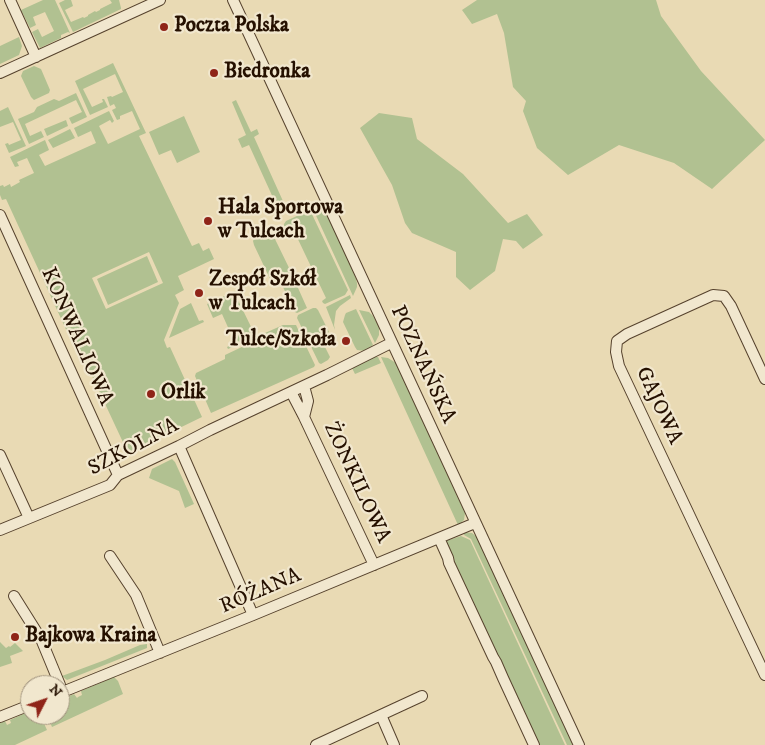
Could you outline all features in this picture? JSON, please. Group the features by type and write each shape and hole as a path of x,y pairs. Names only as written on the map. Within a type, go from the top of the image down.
{"street":[{"path":"10,0 36,57"},
{"path":"0,73 160,0"},
{"name":"POZNAŃSKA","path":"233,0 579,745"},
{"name":"KONWALIOWA","path":"0,215 118,475"},
{"name":"GAJOWA","path":"765,380 731,306 724,296 713,295 627,334 618,341 616,352 619,366 765,675"},
{"name":"SZKOLNA","path":"0,530 110,485 118,475 391,343"},
{"name":"ŻONKILOWA","path":"304,386 308,401 304,417"},
{"name":"ŻONKILOWA","path":"291,392 374,565"},
{"path":"179,446 253,616"},
{"path":"0,455 29,518"},
{"name":"RÓŻANA","path":"70,686 253,616 475,523"},
{"path":"439,538 534,745"},
{"path":"110,556 136,595 160,653"},
{"path":"14,596 41,640 55,675"},
{"path":"316,745 422,696"},
{"path":"0,717 20,709"},
{"path":"380,715 394,745"}],"green space":[{"path":"43,0 55,0 70,33 61,35 61,38 40,48 32,32 38,29 42,37 54,31 45,12 33,17 36,25 30,28 21,10"},
{"path":"71,0 73,6 65,10 71,22 100,10 112,3 110,0 119,0 121,9 73,32 59,3"},
{"path":"477,0 656,0 661,16 701,71 765,140 712,189 674,163 619,145 568,175 537,148 523,111 526,101 513,87 504,33 497,14 472,24 462,10"},
{"path":"19,37 22,46 19,55 0,64 0,46"},
{"path":"113,63 146,133 139,136 192,246 199,243 203,251 209,248 214,259 178,276 184,290 175,295 179,303 164,340 167,348 170,347 202,417 128,453 79,348 75,349 6,199 2,200 0,195 0,186 3,185 4,187 10,184 11,187 20,182 19,180 34,173 27,158 17,162 19,166 15,167 10,157 45,140 49,150 39,155 45,166 96,143 91,131 78,137 74,128 109,111 114,121 112,123 110,120 99,126 108,144 140,129 132,111 120,116 120,119 117,120 112,110 116,108 114,104 110,106 107,97 123,92 115,74 83,89 92,107 103,102 102,99 104,99 108,107 90,115 75,81","holes":["149,252 163,283 106,309 92,278"]},
{"path":"34,66 41,69 50,90 49,93 34,100 21,76 23,71"},
{"path":"76,93 87,117 72,124 69,118 82,112 76,100 25,124 30,136 41,131 44,137 29,144 18,119 34,112 37,107 54,99 59,101"},
{"path":"236,100 251,132 257,129 259,134 254,137 287,210 280,213 249,145 242,148 238,139 246,135 232,102"},
{"path":"8,107 26,146 9,153 5,144 8,143 9,145 21,140 13,122 0,127 0,111"},
{"path":"379,113 412,118 417,139 463,174 508,223 527,214 543,235 523,249 516,241 503,239 495,271 470,290 456,277 456,252 412,233 405,223 392,185 360,128"},
{"path":"184,116 200,152 177,163 171,150 159,155 149,132"},
{"path":"66,120 68,126 47,136 44,129"},
{"path":"70,129 75,138 53,148 48,140"},
{"path":"317,208 327,214 355,275 357,287 353,296 313,209"},
{"path":"310,210 348,290 345,295 325,304 322,301 326,298 294,231 287,231 284,227 286,221"},
{"path":"273,229 277,232 274,237 293,276 280,282 279,280 272,283 253,241"},
{"path":"147,256 158,282 108,305 97,279"},
{"path":"294,279 307,308 297,313 282,285"},
{"path":"242,288 244,292 236,296 256,337 283,325 296,325 315,365 211,413 195,376 196,373 225,359 225,355 244,346 242,343 228,349 227,347 235,343 222,314 213,318 207,304"},
{"path":"350,295 351,298 336,311 335,330 326,307"},
{"path":"191,303 199,321 203,320 204,322 169,338 180,309"},
{"path":"313,308 318,310 329,332 320,337 330,357 321,364 297,318 298,315"},
{"path":"356,309 373,345 365,351 357,350 343,322 346,313"},
{"path":"359,310 369,312 379,327 379,335 375,343"},
{"path":"374,357 378,357 381,363 355,374 352,368"},
{"path":"381,357 388,358 396,363 465,513 464,520 458,525"},
{"path":"172,459 194,504 185,508 179,491 149,478 152,469"},
{"path":"463,532 472,533 477,537 574,745 567,745 471,539 464,535"},
{"path":"461,536 470,540 565,745 538,745 443,542"},
{"path":"0,642 6,648 15,643 23,651 10,656 12,663 0,667"},
{"path":"147,644 147,648 70,679 70,675 65,675 105,660 140,645"},
{"path":"114,677 118,681 123,694 70,719 70,696 74,694 77,698 82,695 81,691"},
{"path":"20,716 20,725 45,725 47,730 15,745 0,745 0,723 5,721 7,725 11,723 10,720"}],"place":[{"name":"Poczta Polska","path":"164,27"},
{"name":"Biedronka","path":"214,73"},
{"name":"Hala Sportowa w Tulcach","path":"208,221"},
{"name":"Zespół Szkół w Tulcach","path":"199,293"},
{"name":"Tulce/Szkoła","path":"346,341"},
{"name":"Orlik","path":"151,394"},
{"name":"Bajkowa Kraina","path":"15,637"}]}
